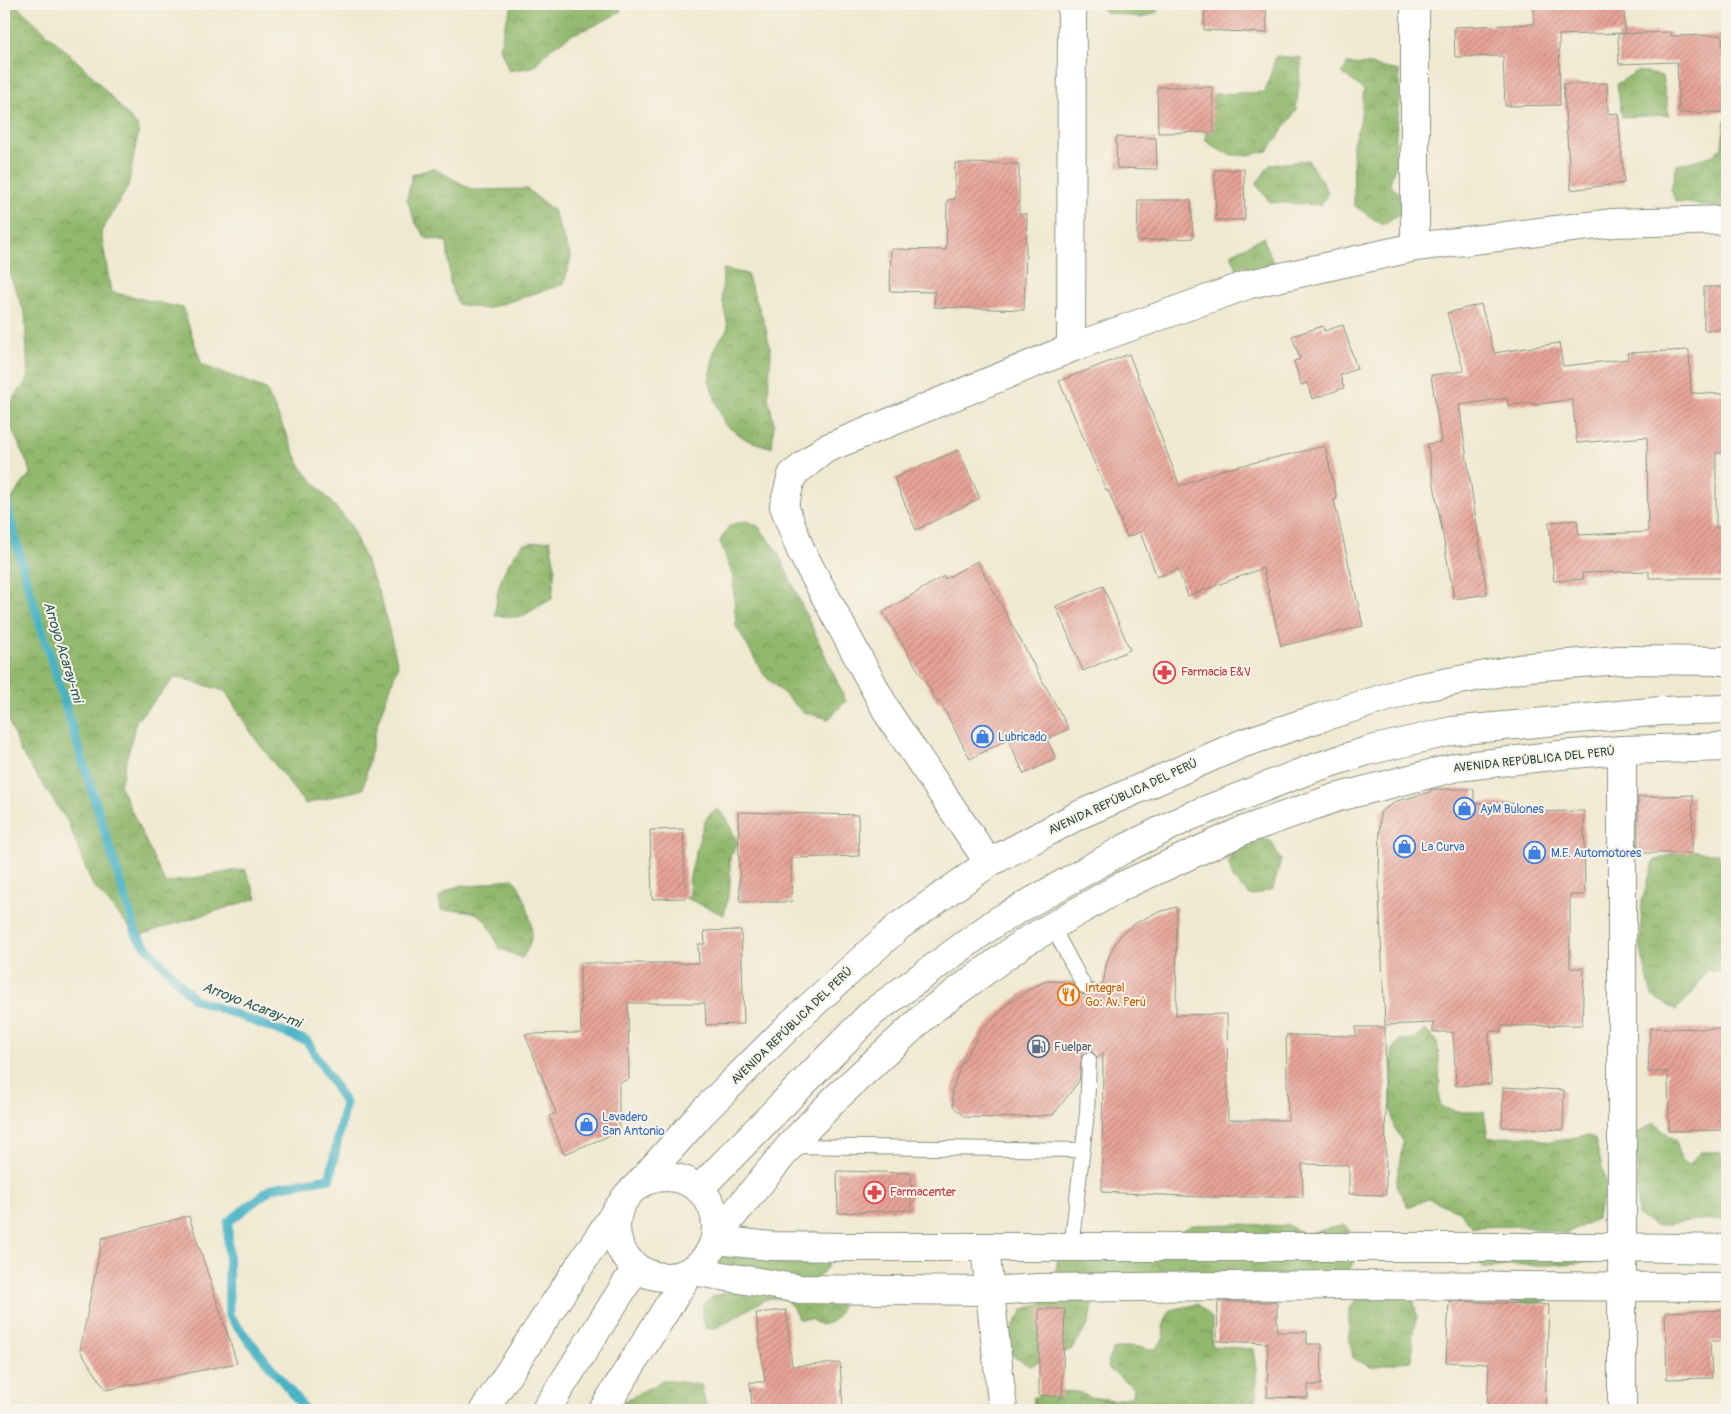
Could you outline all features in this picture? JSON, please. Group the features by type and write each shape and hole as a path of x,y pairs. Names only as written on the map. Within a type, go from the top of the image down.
{"main road":[{"path":"1071,348 1072,4"},
{"path":"1415,4 1415,247"},
{"path":"989,863 889,715 801,551 784,506 792,475 825,449 1071,348 1250,284 1415,247 1613,223 1727,220"},
{"name":"AVENIDA REPÚBLICA DEL PERÚ","path":"638,1185 702,1113 800,1016 899,926 989,863 1079,814 1241,744 1416,688 1529,667 1620,660 1727,662"},
{"path":"700,1189 874,1012 996,922 1124,849 1188,817 1311,769 1367,751 1452,731 1661,711 1727,709"},
{"name":"AVENIDA REPÚBLICA DEL PERÚ","path":"716,1238 790,1146 836,1098 929,1012 1023,943 1122,886 1234,835 1335,798 1457,767 1622,750 1727,747"},
{"path":"1622,750 1622,1410"},
{"path":"484,1410 620,1205 638,1185 654,1178 668,1176 682,1179 700,1189 713,1208 717,1222 716,1238 710,1252 702,1263 690,1272 675,1277 661,1278 636,1268 626,1258 619,1246 616,1225 620,1205"},
{"path":"716,1238 771,1246 985,1248 1622,1247 1727,1249"},
{"path":"985,1248 1003,1410"},
{"path":"546,1410 636,1268"},
{"path":"690,1272 800,1289 989,1291 1038,1288 1341,1285 1727,1286"},
{"path":"603,1410 690,1272"}],"lane":[{"path":"1052,926 1084,986"},
{"path":"1070,1248 1087,1113 1089,1060"},
{"path":"790,1146 1082,1150"}],"green space":[{"path":"4,4 16,4 90,73 139,128 128,187 101,232 111,292 183,308 202,365 266,389 301,467 350,524 381,598 398,666 377,724 363,789 305,804 254,737 225,691 176,677 136,721 120,786 165,883 245,869 257,898 137,936 92,884 68,822 20,751 4,708 4,509 31,472 4,411 28,379 25,314 8,270 4,267"},
{"path":"513,4 620,4 620,12 598,24 573,34 551,48 533,67 509,71 500,48 505,23"},
{"path":"1099,4 1160,4 1157,12 1143,18 1105,12"},
{"path":"1276,56 1302,58 1296,111 1268,151 1250,155 1235,155 1221,151 1206,140 1205,116 1214,94 1265,92"},
{"path":"1347,64 1370,65 1399,71 1400,101 1396,133 1395,166 1390,183 1409,208 1382,225 1354,205 1353,143 1360,123 1364,90 1342,73"},
{"path":"1637,71 1662,76 1669,115 1622,117 1617,84"},
{"path":"1727,120 1727,209 1675,201 1671,189 1677,165 1714,155 1722,146 1725,121"},
{"path":"1308,160 1328,192 1321,205 1270,202 1256,184 1270,165"},
{"path":"433,168 473,190 527,189 553,210 571,257 564,284 486,309 458,304 450,283 447,242 426,238 415,222 407,199 412,175"},
{"path":"1263,237 1275,267 1240,276 1231,254"},
{"path":"723,269 747,274 765,325 771,352 768,397 774,423 772,448 747,440 725,425 709,380 715,347 728,328 722,296"},
{"path":"746,521 758,526 777,551 846,701 829,719 803,712 764,675 736,626 733,577 720,541 730,525"},
{"path":"550,540 555,567 552,599 521,617 495,616 499,585 505,569 516,553 523,544"},
{"path":"718,809 727,819 738,844 730,856 730,886 724,915 686,898 690,894 689,882 703,827 709,815"},
{"path":"1252,837 1271,841 1281,860 1273,889 1251,896 1234,880 1228,861 1237,844"},
{"path":"1684,849 1718,854 1724,873 1727,875 1727,974 1707,970 1691,995 1676,1010 1652,996 1640,946 1642,901 1654,861"},
{"path":"513,879 523,895 532,933 529,945 522,958 499,948 489,926 479,915 473,912 441,910 439,897 450,889 463,885 475,886"},
{"path":"1425,1030 1437,1041 1440,1107 1461,1112 1484,1112 1488,1138 1527,1136 1550,1142 1587,1135 1595,1139 1607,1188 1596,1219 1566,1234 1520,1226 1472,1227 1459,1211 1428,1199 1408,1207 1396,1185 1403,1141 1394,1127 1391,1107 1392,1050 1400,1040 1415,1039"},
{"path":"1654,1123 1676,1141 1681,1159 1687,1165 1701,1152 1718,1152 1727,1157 1727,1219 1697,1220 1656,1226 1638,1216 1637,1162 1629,1139"},
{"path":"1193,1225 1290,1226 1304,1234 1345,1225 1361,1248 1341,1285 1164,1292 1093,1302 1088,1325 1072,1349 1030,1366 1014,1357 1006,1339 1023,1310 1049,1300 1059,1255 1160,1242"},
{"path":"816,1231 825,1247 828,1266 815,1281 841,1304 835,1319 820,1325 810,1319 798,1319 793,1308 785,1299 771,1298 764,1300 718,1327 706,1329 702,1318 703,1305 719,1294 739,1292 713,1266 711,1257 715,1249"},
{"path":"1477,1256 1598,1258 1594,1262 1512,1265 1489,1268 1483,1267 1479,1263"},
{"path":"1548,1293 1549,1300 1537,1303 1510,1302 1489,1304 1461,1302 1460,1296"},
{"path":"1358,1296 1413,1297 1417,1317 1413,1330 1412,1360 1371,1367 1353,1358 1349,1335 1349,1310"},
{"path":"1198,1304 1212,1318 1212,1346 1253,1349 1256,1369 1257,1409 1035,1410 1032,1398 1050,1391 1078,1392 1089,1397 1114,1400 1133,1396 1134,1388 1109,1369 1107,1362 1113,1350 1131,1346 1148,1350 1157,1348 1164,1337 1163,1326 1170,1310"},
{"path":"664,1380 701,1385 707,1410 624,1410 624,1401"}],"building":[{"path":"1205,4 1266,4 1267,33 1204,30"},
{"path":"1534,4 1624,4 1625,33 1559,35 1560,105 1505,106 1503,56 1455,57 1454,27 1534,24"},
{"path":"1671,32 1671,36 1722,35 1725,112 1679,113 1677,62 1619,64 1618,34"},
{"path":"1607,83 1608,114 1618,113 1624,183 1571,190 1563,84"},
{"path":"1157,87 1212,87 1214,132 1158,133"},
{"path":"1116,137 1156,138 1157,169 1117,168"},
{"path":"955,163 1019,164 1019,214 1027,214 1024,310 934,307 935,292 890,291 891,249 946,250 947,200 955,199"},
{"path":"1244,169 1245,220 1216,220 1215,170"},
{"path":"1138,200 1191,200 1193,238 1137,241"},
{"path":"1704,287 1727,287 1727,330 1704,330"},
{"path":"1481,304 1494,353 1559,343 1563,366 1628,359 1627,353 1689,350 1691,393 1727,394 1727,453 1716,453 1716,528 1727,528 1727,578 1649,578 1649,571 1582,573 1583,579 1554,581 1549,522 1577,520 1579,535 1648,532 1647,437 1577,443 1572,399 1534,405 1534,403 1508,405 1507,398 1459,405 1487,594 1454,599 1427,444 1441,442 1431,375 1464,371 1447,313"},
{"path":"1343,325 1357,369 1340,375 1344,388 1312,399 1307,383 1301,385 1294,361 1300,359 1292,336 1323,326 1324,331"},
{"path":"1129,354 1180,486 1218,471 1325,446 1337,499 1334,500 1363,626 1281,646 1263,568 1188,596 1178,569 1157,577 1140,532 1127,537 1059,381"},
{"path":"958,450 980,498 916,530 894,478"},
{"path":"977,561 1069,729 1047,739 1056,759 1024,774 1008,739 970,759 940,701 938,703 883,612 944,576 945,579"},
{"path":"1103,586 1130,650 1083,671 1056,606"},
{"path":"1474,789 1474,803 1513,803 1513,812 1584,811 1585,895 1570,895 1570,968 1584,968 1582,1025 1501,1026 1501,1031 1489,1031 1491,1084 1456,1086 1453,1032 1433,1032 1433,1023 1385,1025 1379,896 1380,812 1397,801 1430,792 1430,790"},
{"path":"1693,795 1692,853 1638,853 1638,797"},
{"path":"738,812 858,815 859,856 792,858 791,902 740,902"},
{"path":"683,829 686,898 652,899 650,830"},
{"path":"1177,907 1176,1015 1227,1014 1228,1120 1288,1120 1286,1035 1356,1036 1356,1027 1385,1027 1386,1195 1349,1194 1349,1165 1302,1164 1303,1197 1204,1197 1102,1192 1103,1052 1097,1059 1094,1053 1090,1051 1082,1055 1079,1081 1053,1115 998,1118 965,1117 953,1106 952,1090 961,1064 980,1033 1006,1005 1029,989 1047,981 1072,982 1079,993 1084,995 1092,990 1092,984 1103,985 1106,965 1112,949 1122,933 1155,913"},
{"path":"741,930 744,1024 706,1025 705,1003 628,1003 629,1079 619,1083 619,1132 564,1154 549,1116 556,1113 525,1034 581,1033 580,963 699,963 698,944 705,944 704,931"},
{"path":"1650,1028 1727,1029 1727,1130 1669,1131 1668,1072 1648,1072"},
{"path":"1503,1087 1564,1090 1563,1130 1502,1127"},
{"name":"Farmacenter","path":"837,1171 911,1173 911,1210 838,1213"},
{"path":"189,1216 237,1363 106,1390 80,1350 102,1238"},
{"path":"1449,1301 1549,1305 1545,1410 1487,1410 1489,1364 1446,1362"},
{"path":"1218,1302 1277,1302 1277,1332 1307,1332 1307,1344 1322,1344 1321,1385 1308,1385 1308,1398 1267,1397 1268,1343 1217,1341"},
{"path":"1039,1309 1065,1309 1062,1397 1039,1395"},
{"path":"786,1310 792,1366 840,1363 843,1410 752,1410 750,1382 765,1382 756,1313"},
{"path":"1727,1310 1727,1341 1710,1341 1712,1378 1667,1379 1665,1312"}],"waterway":[{"name":"Arroyo Acaray-mi","path":"4,494 24,572 137,936 194,999 307,1041 345,1103 330,1178 272,1188 228,1222 229,1316 306,1410"}],"place":[{"name":"Farmacia E&V","path":"1165,672"},
{"name":"Lubricado","path":"982,737"},
{"name":"AyM Bulones","path":"1464,809"},
{"name":"La Curva","path":"1405,847"},
{"name":"M.E. Automotores","path":"1535,853"},
{"name":"Integral Go: Av. Perú","path":"1069,995"},
{"name":"Fuelpar","path":"1038,1047"},
{"name":"Lavadero San Antonio","path":"586,1124"},
{"name":"Farmacenter","path":"874,1192"}]}
